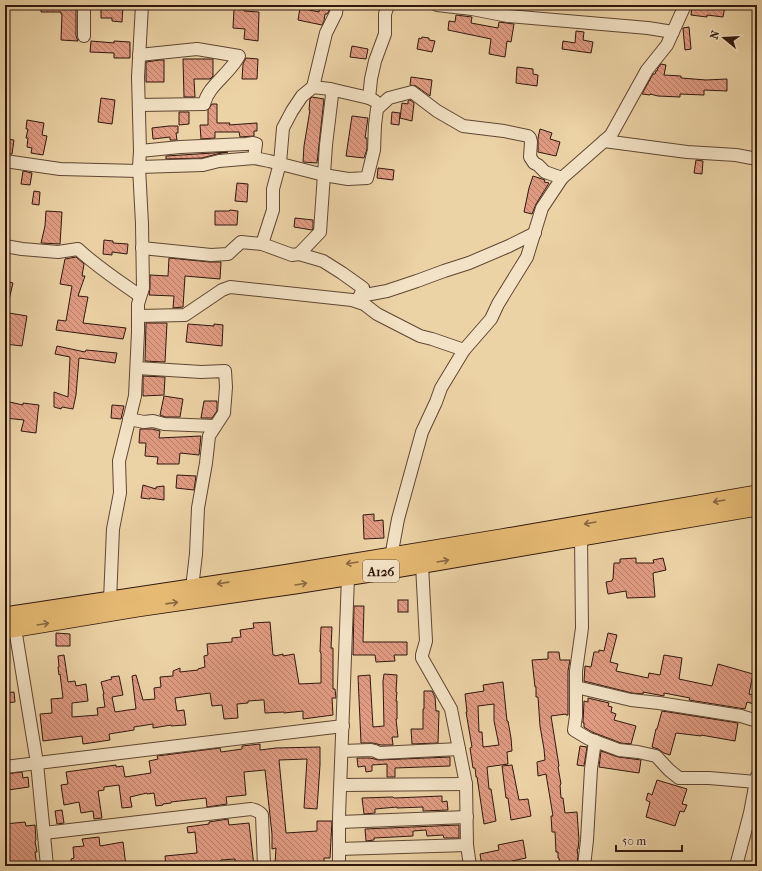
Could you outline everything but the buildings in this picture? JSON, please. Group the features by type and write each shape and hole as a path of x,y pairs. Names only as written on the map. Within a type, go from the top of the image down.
{"highway":[{"name":"A126","path":"9,622 110,600 289,574 757,494"},
{"name":"A126","path":"9,622 137,608 348,577 757,507"}],"street":[{"path":"84,5 84,36"},
{"path":"110,600 114,528 120,494 120,461 135,396 138,304 142,288 142,224 139,169 138,77 142,5"},
{"path":"262,244 273,210 273,189 280,163 283,128 302,96 313,87 326,33 336,13 337,5"},
{"path":"369,98 375,61 385,34 385,14 388,5"},
{"path":"437,5 472,9 508,16 648,28 673,32"},
{"path":"391,556 398,519 422,432 441,388 464,350 491,319 498,304 527,257 542,208 562,178 611,134 647,70 667,45 685,5"},
{"path":"138,105 204,104 206,96 214,85 232,67 239,56 197,50 139,55"},
{"path":"5,161 60,169 139,169 203,165 219,161 254,158 280,163 324,175 348,179 367,178 374,150 375,125 378,109 375,102 369,98 330,89 313,87"},
{"path":"299,254 320,232 326,145 332,95 330,89"},
{"path":"378,109 390,98 412,92 437,111 463,126 504,131 528,136 531,142 530,157 534,163 545,172 562,178"},
{"path":"604,140 687,152 736,155 757,159"},
{"path":"140,151 180,147 246,144 253,142 256,144 254,158"},
{"path":"138,316 184,316 222,290 230,287 352,300 358,299 387,291 469,263 535,233"},
{"path":"142,248 211,255 228,254 241,242 262,244 292,255 299,254 322,261 363,288 358,299"},
{"path":"5,246 58,252 78,250 140,296"},
{"path":"358,299 377,314 420,336 464,350"},
{"path":"137,368 225,372 226,388 224,413 209,436 198,508 196,554 192,588"},
{"path":"129,419 144,422 153,421 164,424 215,426"},
{"path":"581,537 582,628 576,671 576,716 574,730 588,740 619,750 656,756 678,778 756,778 750,813 736,866"},
{"path":"422,565 426,641 422,658 451,709 466,784 467,845 470,866"},
{"path":"339,866 348,577"},
{"path":"9,622 37,763 47,866"},
{"path":"576,687 631,700 741,716 757,721"},
{"path":"5,767 343,726"},
{"path":"584,866 591,769 595,741"},
{"path":"342,751 371,750 376,751 379,754 459,749"},
{"path":"341,785 466,784"},
{"path":"44,833 251,809 260,812 262,816 264,866"},
{"path":"340,822 467,817"},
{"path":"339,849 467,845"}]}
